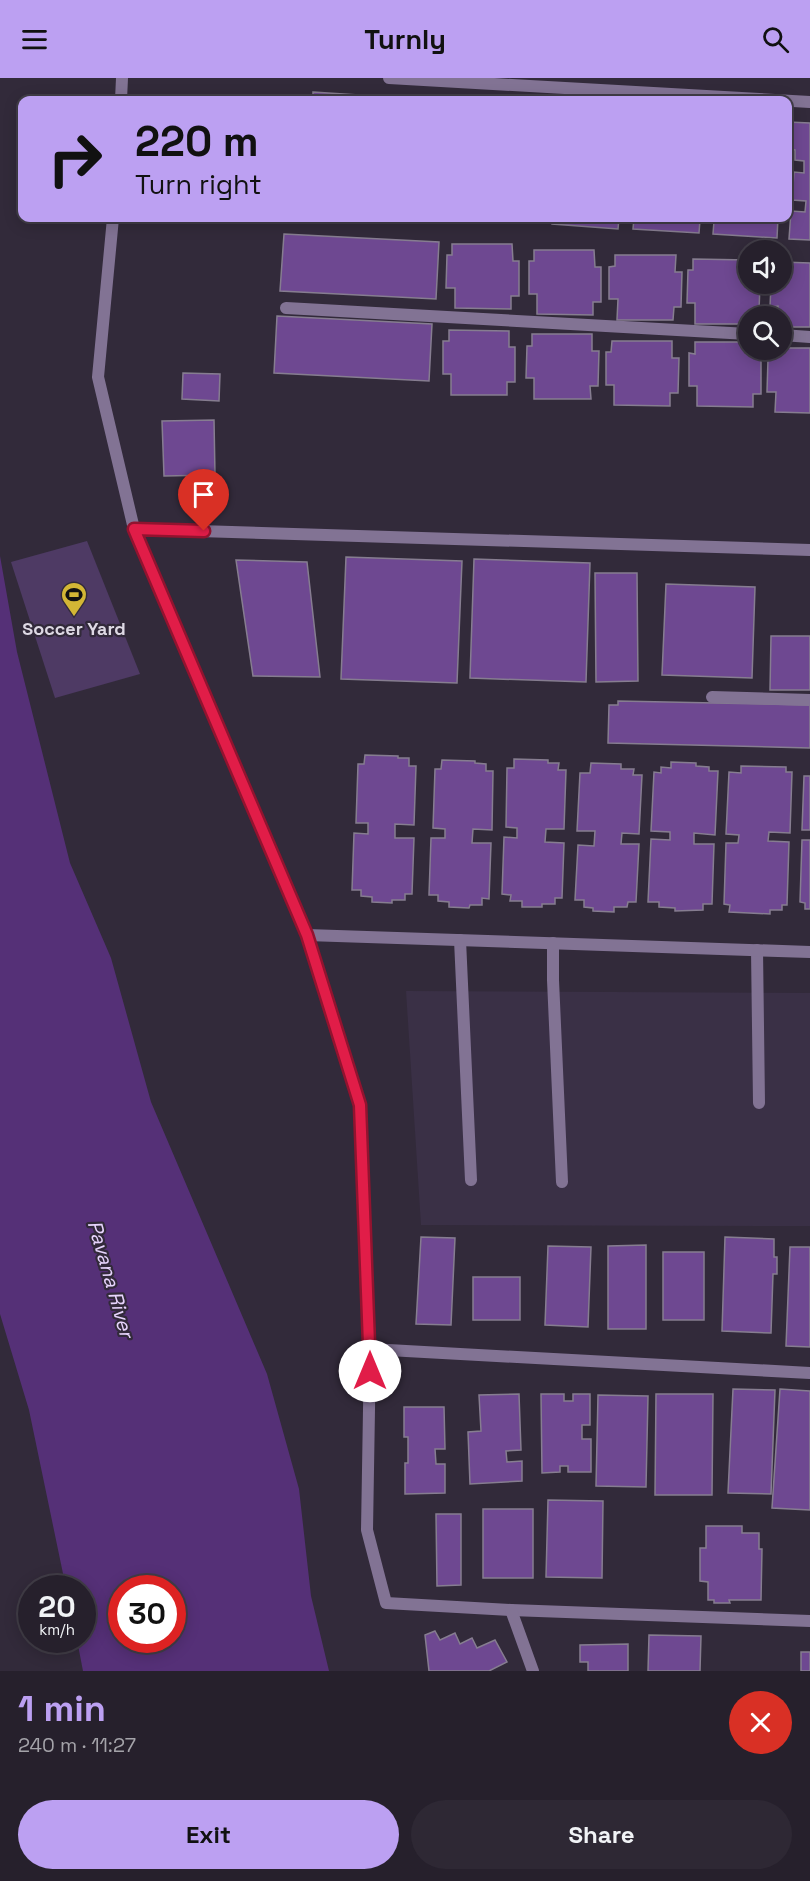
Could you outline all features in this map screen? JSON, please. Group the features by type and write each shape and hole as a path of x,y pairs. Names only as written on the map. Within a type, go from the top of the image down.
{"street":[{"path":"120,96 122,78"},
{"path":"389,78 705,96"},
{"path":"792,101 810,102"},
{"path":"113,222 98,377 134,529 307,935 360,1105 370,1349 367,1530 386,1603 511,1610 810,1620"},
{"path":"286,308 738,333"},
{"path":"792,336 810,337"},
{"path":"134,529 810,550"},
{"path":"712,697 810,700"},
{"path":"307,935 810,952"},
{"path":"460,940 471,1180"},
{"path":"553,943 562,1182"},
{"path":"757,950 759,1103"},
{"path":"370,1349 810,1373"},
{"path":"511,1610 533,1671"}],"shaded area":[{"name":"Soccer Yard","path":"87,541 140,674 55,698 11,562"},
{"path":"406,991 810,993 810,1226 421,1225"}],"water":[{"name":"Pavana River","path":"0,556 17,652 70,863 111,958 151,1102 267,1374 299,1489 311,1596 329,1671 83,1671 80,1653 96,1653 96,1575 63,1575 29,1410 0,1314"}],"building":[{"path":"313,92 374,96 313,96"},
{"path":"792,122 810,123 810,240 789,239 792,211 805,212 806,201 792,200 794,172 804,173 804,161 795,160 795,150 792,150"},
{"path":"552,222 619,222 618,229 552,224"},
{"path":"634,222 700,222 699,233 633,229"},
{"path":"714,222 778,222 777,238 713,234"},
{"path":"284,234 439,242 436,299 280,291"},
{"path":"452,244 512,244 513,261 519,261 519,296 511,296 511,309 455,308 455,288 446,288 447,255 452,255"},
{"path":"534,250 594,250 595,267 601,267 601,302 593,302 593,315 537,314 537,294 529,294 529,261 534,261"},
{"path":"615,255 676,255 675,272 682,272 681,307 674,307 673,320 617,320 618,299 609,299 609,267 615,266"},
{"path":"693,259 738,260 738,294 760,294 759,306 738,306 738,324 695,324 695,303 687,303 688,270 693,270"},
{"path":"792,262 810,263 810,327 792,327 792,306 770,306 771,294 792,294"},
{"path":"277,316 432,324 429,381 274,373"},
{"path":"449,330 509,331 509,347 515,347 515,382 507,382 507,395 451,395 451,374 443,374 443,341 449,341"},
{"path":"532,334 592,334 592,351 599,351 598,386 590,386 591,399 534,399 534,378 526,378 527,346 532,346"},
{"path":"612,341 672,341 672,358 679,358 678,393 670,393 670,406 614,405 614,385 606,385 606,352 611,352"},
{"path":"695,342 738,342 738,360 761,360 761,394 753,394 753,407 697,406 697,386 689,386 689,353 695,354"},
{"path":"792,348 810,348 810,413 775,412 776,392 767,392 768,360 792,360"},
{"path":"183,373 220,374 219,401 182,399"},
{"path":"214,420 215,475 164,476 162,421"},
{"path":"346,557 462,561 457,683 341,679"},
{"path":"474,559 590,563 586,682 470,678"},
{"path":"236,560 307,562 320,677 253,676"},
{"path":"595,573 637,573 638,681 596,682"},
{"path":"666,584 755,587 752,678 662,675"},
{"path":"771,636 810,636 810,690 770,690"},
{"path":"618,701 810,705 810,748 608,743 609,705 618,705"},
{"path":"365,755 409,758 409,766 416,766 414,825 395,824 395,838 414,838 412,894 405,894 405,900 392,900 392,903 372,902 372,897 361,896 361,890 352,890 354,833 368,834 368,823 356,823 358,764 364,764"},
{"path":"514,759 548,760 548,763 559,763 558,770 566,770 564,829 546,829 545,842 564,843 562,898 555,898 555,904 542,904 542,907 522,907 522,901 510,901 511,895 502,894 504,837 517,838 517,828 506,827 507,768 514,768"},
{"path":"442,760 475,761 475,763 486,764 486,771 493,771 492,830 473,829 472,843 491,843 489,899 482,898 482,905 470,905 469,908 449,907 449,902 438,901 438,895 429,895 431,838 445,838 445,829 433,828 435,769 441,769"},
{"path":"671,762 696,763 696,766 709,767 709,771 718,771 715,835 694,833 694,844 714,844 712,904 703,904 703,910 675,911 675,908 659,907 659,902 648,902 651,839 670,840 670,832 651,831 654,772 661,773 661,767 671,768"},
{"path":"591,763 621,764 621,769 634,769 633,775 642,775 639,834 622,833 621,844 639,844 636,902 628,902 627,907 614,907 614,912 593,911 593,908 584,907 584,900 575,900 578,845 594,846 595,831 577,831 580,773 590,773"},
{"path":"741,766 786,767 786,772 792,772 790,833 769,832 768,841 789,842 787,905 782,905 782,910 770,910 770,914 729,912 730,905 724,904 726,843 738,843 739,835 726,834 729,772 741,773"},
{"path":"804,776 810,776 810,830 802,830"},
{"path":"802,840 810,840 810,909 805,909 805,903 800,902"},
{"path":"421,1237 455,1238 451,1325 416,1324"},
{"path":"725,1237 774,1239 777,1274 773,1274 771,1333 722,1331"},
{"path":"646,1245 646,1329 608,1329 608,1246"},
{"path":"548,1246 591,1247 588,1327 545,1325"},
{"path":"790,1247 810,1247 810,1347 786,1346"},
{"path":"663,1252 704,1252 704,1320 663,1320"},
{"path":"473,1277 520,1277 520,1320 473,1320"},
{"path":"733,1389 775,1390 771,1494 728,1493"},
{"path":"780,1389 810,1391 810,1510 772,1508"},
{"path":"519,1394 521,1450 506,1451 507,1462 522,1461 522,1481 470,1484 468,1432 481,1431 479,1395"},
{"path":"541,1394 564,1394 564,1401 573,1401 573,1394 590,1394 590,1425 582,1425 582,1439 591,1439 591,1472 568,1472 568,1466 560,1466 560,1472 542,1473"},
{"path":"656,1394 713,1394 712,1495 655,1495"},
{"path":"598,1395 648,1396 646,1487 596,1486"},
{"path":"404,1407 444,1407 445,1449 435,1449 436,1464 445,1464 445,1493 405,1494 408,1437 404,1437"},
{"path":"548,1500 603,1501 602,1578 546,1577"},
{"path":"483,1509 533,1509 533,1578 483,1578"},
{"path":"436,1514 461,1514 461,1585 437,1586"},
{"path":"706,1526 742,1526 742,1533 759,1533 759,1549 762,1549 761,1600 729,1600 730,1603 714,1603 714,1600 708,1600 708,1582 700,1581 700,1548 706,1548"},
{"path":"435,1631 440,1640 455,1633 460,1644 472,1638 477,1648 495,1640 507,1662 489,1671 429,1671 425,1635"},
{"path":"649,1635 701,1636 700,1671 648,1671"},
{"path":"628,1644 628,1671 588,1671 588,1662 580,1662 580,1645"},
{"path":"801,1652 810,1652 810,1671 801,1671"}],"place":[{"name":"Soccer Yard","path":"74,618"}],"route":[{"path":"204,531 134,529 307,935 360,1105 370,1371"}]}
